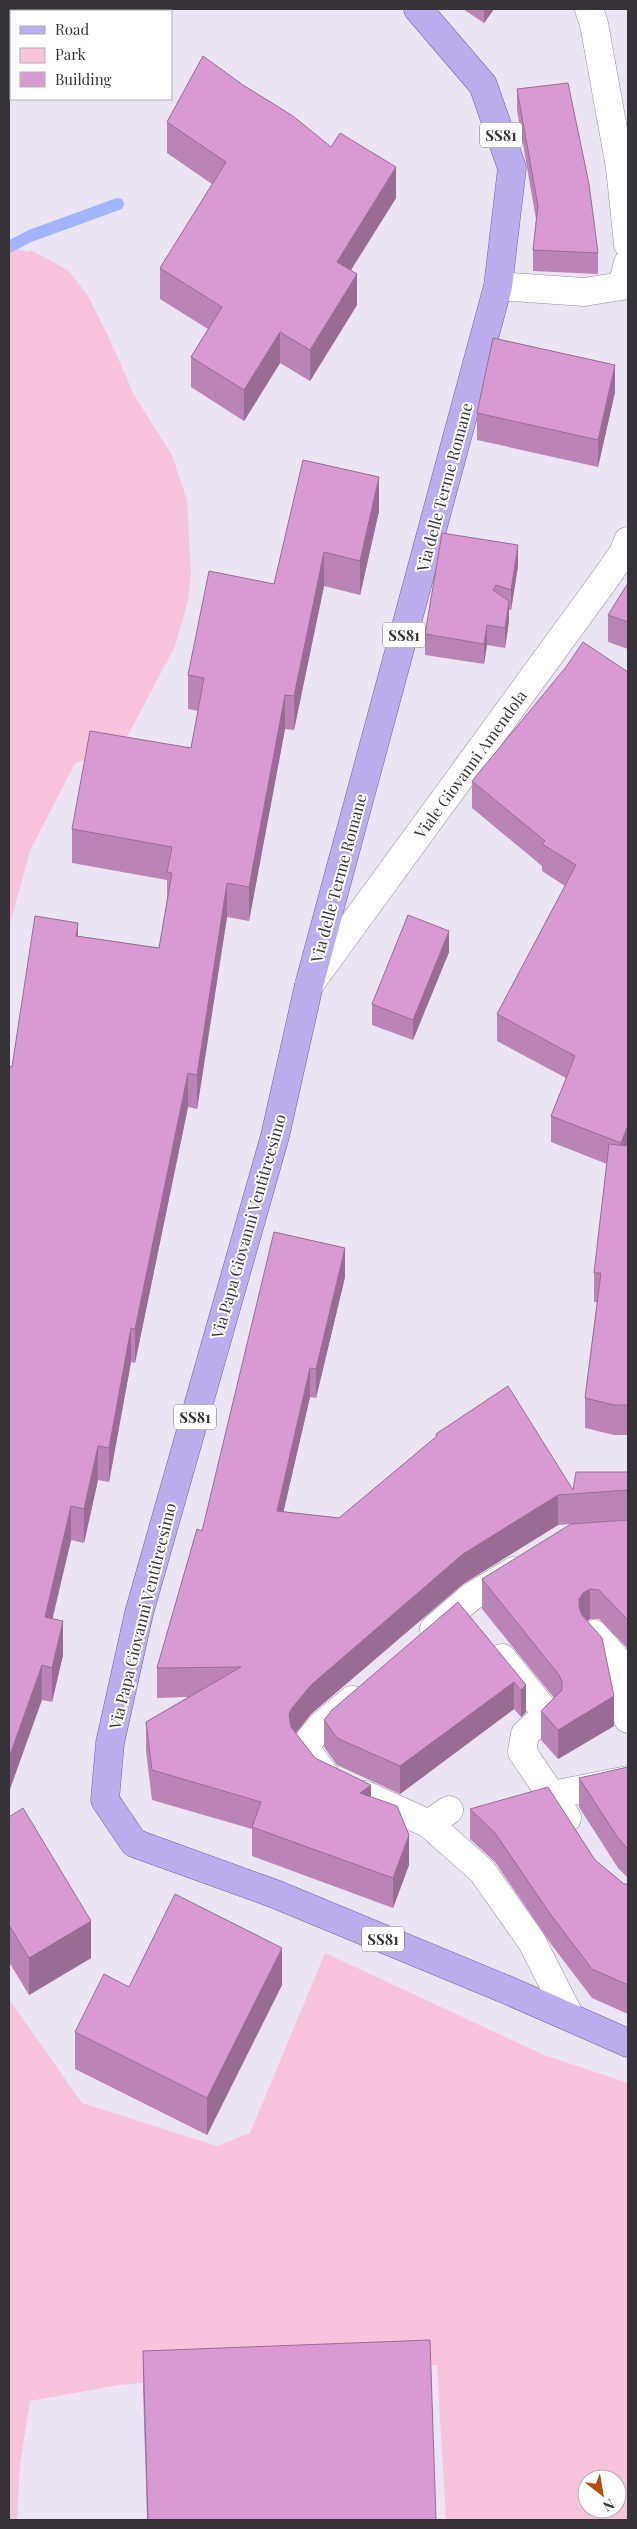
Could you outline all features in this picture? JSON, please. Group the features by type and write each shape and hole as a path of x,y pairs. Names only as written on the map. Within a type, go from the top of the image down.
{"main road":[{"name":"Via delle Terme Romane","path":"310,985 498,286 512,168 483,85 418,9"},
{"name":"Via Papa Giovanni Ventitreesimo","path":"310,985 275,1136 139,1613 110,1743 105,1800 134,1843 275,1894 570,2017 628,2044"}],"street":[{"path":"589,9 594,24 620,167 628,244"},
{"path":"498,286 584,292 622,286 628,264"},
{"name":"Viale Giovanni Amendola","path":"310,985 605,580 623,553 628,541"},
{"path":"416,1644 471,1597 534,1558"},
{"path":"460,1607 547,1714 525,1734 518,1756 553,1795 579,1836"},
{"path":"594,1634 617,1660 628,1719"},
{"path":"372,1682 321,1726 304,1748 327,1778 439,1817 482,1871 532,1942 570,2017"},
{"path":"553,1795 628,1780"}],"green space":[{"path":"9,247 28,252 31,250 69,271 88,296 135,397 172,455 187,500 191,574 188,601 175,646 120,750 75,763 30,851 9,927"},
{"path":"325,1953 544,2055 628,2083 628,2520 446,2520 437,2365 338,2365 119,2385 30,2401 20,2464 17,2520 9,2520 9,1999 82,2103 217,2146 250,2133"}],"building":[{"path":"203,56 243,85 293,116 331,147 340,133 396,167 337,262 357,274 310,350 280,332 244,390 191,357 222,307 160,268 226,162 167,122"},
{"path":"568,83 589,184 598,253 533,250 538,206 517,89"},
{"path":"493,338 615,365 598,440 477,413"},
{"path":"303,460 379,477 360,561 324,552 294,696 285,695 249,887 227,883 197,1075 188,1073 135,1329 131,1328 109,1448 98,1446 84,1509 71,1506 45,1617 63,1621 52,1668 42,1665 9,1758 9,1066 12,1067 35,916 78,923 76,936 159,948 172,873 167,872 172,847 72,829 90,731 191,748 204,678 188,675 209,571 274,584"},
{"path":"442,533 518,545 511,590 496,585 493,590 509,601 505,628 487,625 484,644 425,634"},
{"path":"628,583 628,622 608,615"},
{"path":"583,642 628,672 628,1125 621,1143 551,1116 575,1056 497,1014 576,865 542,844 545,841 472,781 566,667"},
{"path":"408,915 449,931 413,1020 372,1004"},
{"path":"609,1144 628,1146 628,1405 614,1405 585,1398 601,1273 594,1273"},
{"path":"274,1232 345,1248 316,1369 310,1368 277,1511 339,1518 437,1436 436,1434 508,1386 573,1490 576,1472 628,1472 628,1490 558,1495 463,1554 311,1685 292,1708 289,1714 291,1727 315,1758 371,1785 360,1793 397,1806 409,1835 393,1878 252,1827 261,1802 152,1770 146,1722 241,1667 157,1668 197,1529 202,1531"},
{"path":"628,1520 628,1620 599,1590 590,1589 583,1593 579,1599 582,1615 602,1638 614,1696 558,1730 541,1711 562,1690 562,1682 559,1675 482,1579 571,1524"},
{"path":"458,1602 526,1685 521,1690 514,1682 400,1766 337,1738 324,1720 332,1710"},
{"path":"628,1767 628,1849 618,1838 579,1778"},
{"path":"548,1787 595,1860 624,1884 628,1884 628,1985 592,1969 551,1915 495,1833 470,1809"},
{"path":"23,1808 91,1921 29,1958 9,1925 9,1817"},
{"path":"175,1894 282,1948 207,2098 75,2032 104,1974 129,1987"},
{"path":"430,2340 436,2520 148,2520 143,2351"}],"waterway":[{"path":"9,247 30,236 118,204"}]}
